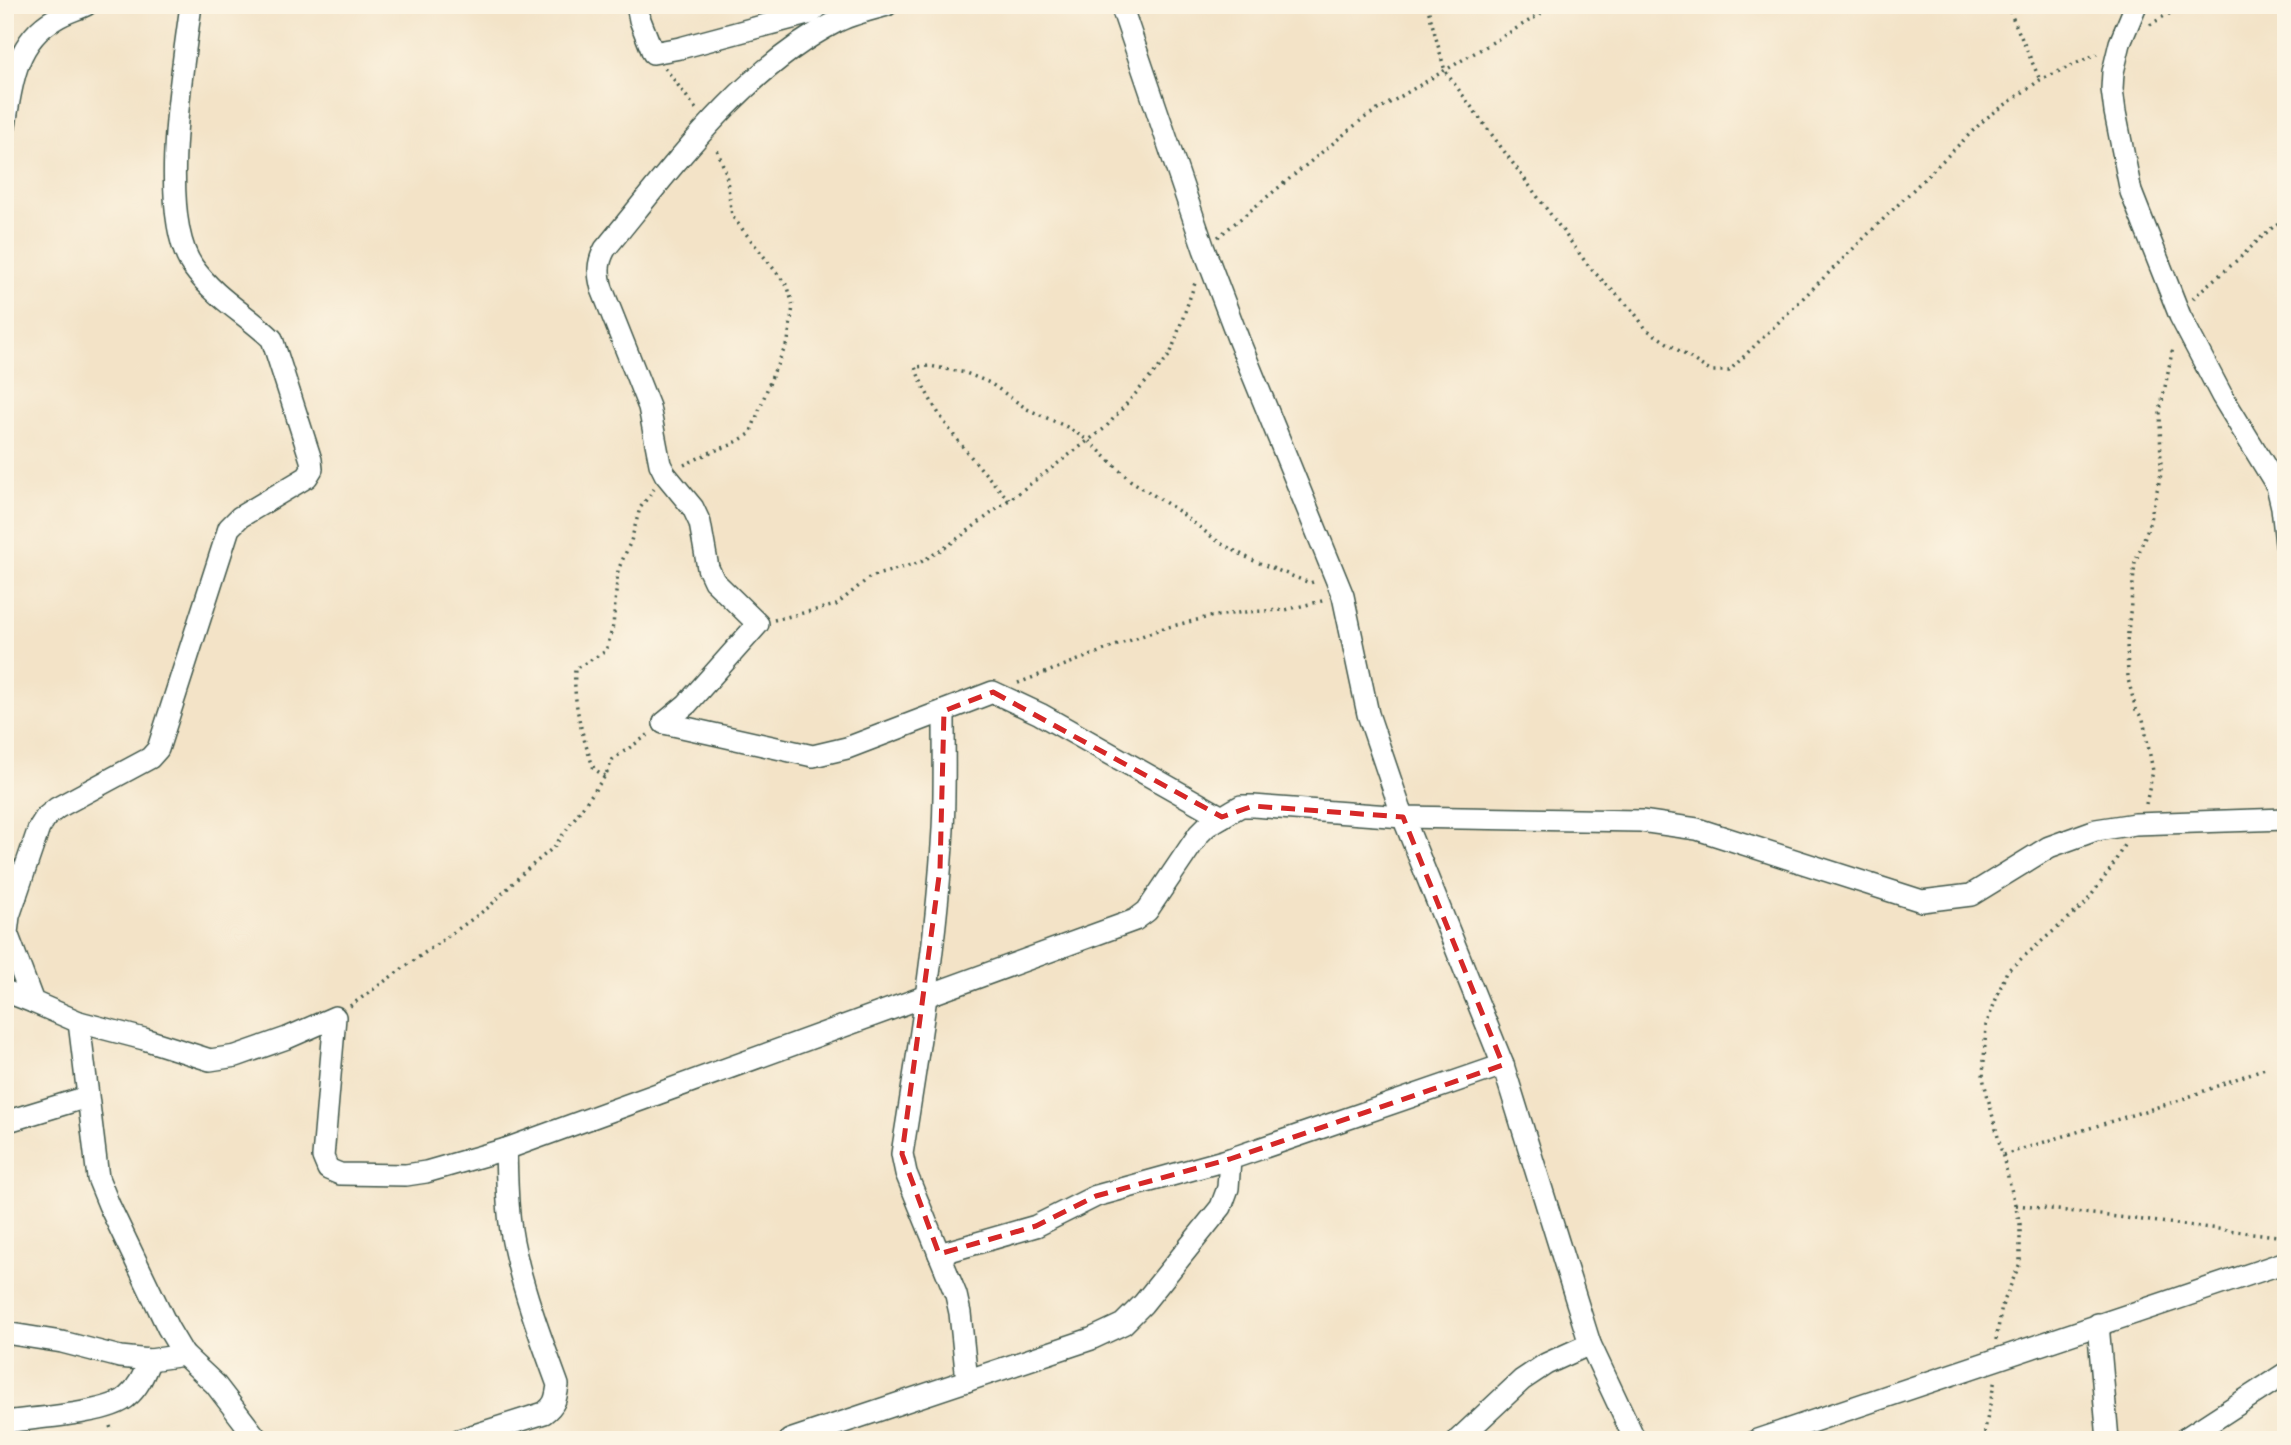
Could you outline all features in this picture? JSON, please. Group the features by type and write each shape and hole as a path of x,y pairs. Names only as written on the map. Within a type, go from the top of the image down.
{"street":[{"path":"33,1002 6,933 9,916 39,828 46,817 57,808 150,758 158,749 229,528 240,517 307,477 312,469 312,460 272,339 221,299 206,282 192,265 178,231 174,164 191,5"},
{"path":"637,5 653,53 811,13 820,5"},
{"path":"664,723 687,704 758,624 714,581 708,568 700,523 693,508 665,474 656,448 649,407 602,289 598,272 599,260 605,249 709,127 771,66 804,41 839,20 887,5"},
{"path":"1121,5 1239,341 1339,587 1368,714 1403,817 1503,1065 1590,1344 1635,1440"},
{"path":"2136,5 2120,43 2113,72 2112,89 2125,165 2143,227 2180,316 2222,396 2277,486 2283,507 2286,544"},
{"path":"5,126 20,54 53,20 84,6"},
{"path":"664,723 813,756 847,748 993,692 1040,714 1222,817"},
{"path":"944,711 943,827 925,996 902,1154 906,1173 960,1313 967,1381"},
{"path":"5,991 79,1022 144,1038 209,1060 236,1056 335,1017 323,1157 328,1169 340,1174 406,1175 426,1172 506,1149 1135,920 1147,911 1199,834 1241,806 1403,817 1669,823 1706,832 1922,901 1970,895 2049,847 2096,830 2136,824 2286,819"},
{"path":"5,866 16,896"},
{"path":"79,1022 99,1178 120,1229 184,1355 215,1384 258,1440"},
{"path":"939,1254 1036,1226 1096,1196 1230,1159 1503,1065"},
{"path":"5,1122 87,1097"},
{"path":"459,1440 544,1413 554,1406 557,1398 558,1385 528,1303 514,1250 508,1209 506,1149"},
{"path":"790,1440 828,1434 967,1381 1091,1339 1123,1324 1143,1304 1221,1207 1228,1188 1230,1159"},
{"path":"1757,1440 2286,1262"},
{"path":"2098,1324 2108,1440"},
{"path":"5,1333 62,1342 120,1357 150,1360 184,1355"},
{"path":"1458,1440 1522,1380 1546,1364 1590,1344"},
{"path":"5,1422 103,1408 125,1399 138,1385 150,1360"},
{"path":"2183,1440 2286,1373"}],"path":[{"path":"1427,5 1445,71 1590,268 1633,311 1646,329 1710,371 1729,372 1985,119 2040,80 2120,43 2166,15 2193,5"},
{"path":"758,624 836,605 870,577 921,562 940,551 1105,428 1170,355 1191,299 1205,249 1364,118 1552,5"},
{"path":"2007,5 2040,80"},
{"path":"605,776 594,769 584,742 573,690 575,669 606,651 614,626 618,570 631,541 640,508 665,474 711,452 731,446 750,434 788,341 793,306 788,286 732,216 726,173 709,127 653,53"},
{"path":"1985,1440 1995,1383 1997,1332 2002,1306 2020,1263 2020,1224 1983,1078 1986,1025 2007,971 2085,904 2112,867 2145,808 2153,771 2143,719 2136,710 2128,679 2127,643 2135,562 2148,528 2161,474 2160,412 2180,316 2204,286 2234,263 2269,228 2286,218"},
{"path":"1009,500 956,441 926,395 915,367 930,366 966,373 990,383 1027,409 1067,426 1088,441 1130,480 1177,510 1220,543 1252,560 1310,583 1339,587"},
{"path":"993,692 1160,629 1209,617 1285,610 1339,587"},
{"path":"335,1017 489,907 554,847 605,776 613,759 664,723"},
{"path":"2003,1155 2180,1100 2265,1068"},
{"path":"2015,1205 2286,1237"}],"highlighted area":[{"path":"993,692 1222,817 1253,806 1403,817 1503,1065 1230,1159 1096,1196 1036,1226 939,1254 902,1154 940,869 944,711"}]}
